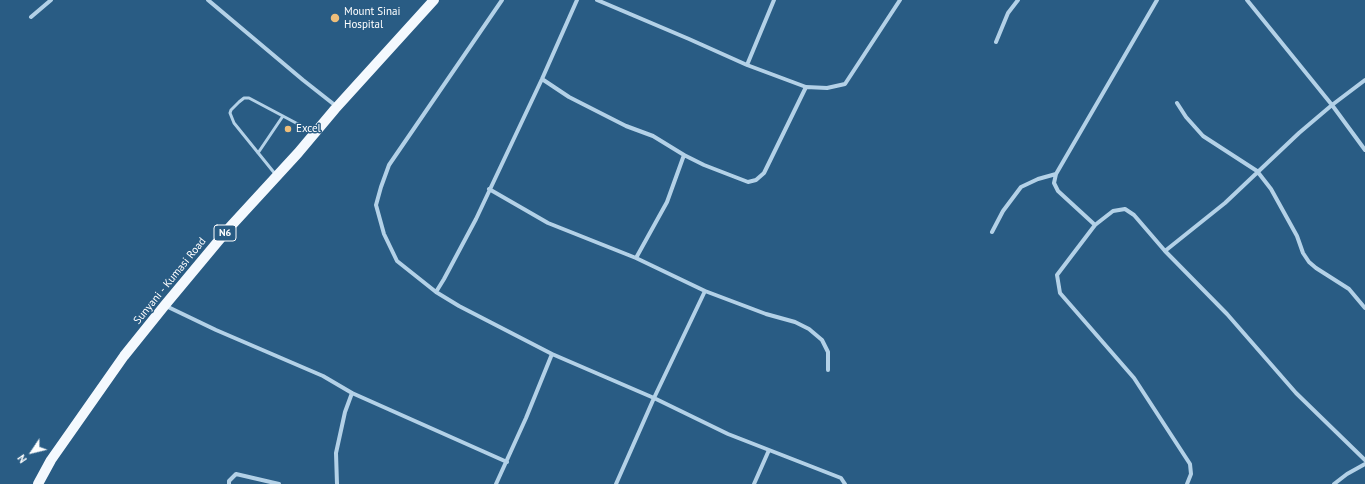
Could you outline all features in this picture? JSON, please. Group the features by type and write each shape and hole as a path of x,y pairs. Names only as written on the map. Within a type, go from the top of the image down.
{"main road":[{"name":"Sunyani - Kumasi Road","path":"38,484 51,460 124,356 165,305 230,227 277,176 337,106 434,0"}],"street":[{"path":"31,18 51,0"},
{"path":"208,0 303,80 337,106"},
{"path":"502,0 389,165 376,205 384,234 397,261 436,292 459,306 552,354 654,398 728,434 841,478 845,484"},
{"path":"436,292 476,219 577,0"},
{"path":"597,0 747,65 806,87 827,88 845,84 900,0"},
{"path":"747,65 774,0"},
{"path":"996,42 1008,13 1018,0"},
{"path":"1095,225 1058,192 1054,183 1056,174 1157,0"},
{"path":"1247,0 1332,105 1365,150"},
{"path":"542,78 569,97 626,126 653,136 704,165 748,182 756,180 764,173 806,87"},
{"path":"1165,251 1225,204 1257,171 1332,105 1365,80"},
{"path":"1177,103 1186,117 1203,136 1257,171 1271,189 1297,236 1303,253 1309,262 1333,280 1349,289 1365,308"},
{"path":"636,258 667,202 684,155"},
{"path":"992,232 1003,211 1021,187 1038,179 1056,174"},
{"path":"489,189 548,223 636,258 705,291 766,314 795,322 809,329 822,340 828,352 828,370"},
{"path":"1187,484 1190,474 1190,464 1134,378 1060,294 1057,275 1095,225 1113,211 1124,209 1134,215 1165,251 1227,314 1296,393 1365,460"},
{"path":"616,484 654,398 705,291"},
{"path":"165,305 216,330 323,376 352,393 507,462"},
{"path":"496,484 507,462 552,354"},
{"path":"337,484 336,453 345,412 352,393"},
{"path":"754,484 769,450"},
{"path":"1334,484 1347,474 1365,464"},
{"path":"229,484 229,481 236,474 279,484"}],"lane":[{"path":"277,176 234,123 230,113 231,110 244,98 249,98 315,133"},
{"path":"258,153 283,116"}],"place":[{"name":"Mount Sinai Hospital","path":"335,18"},
{"name":"Excel","path":"288,129"}]}
